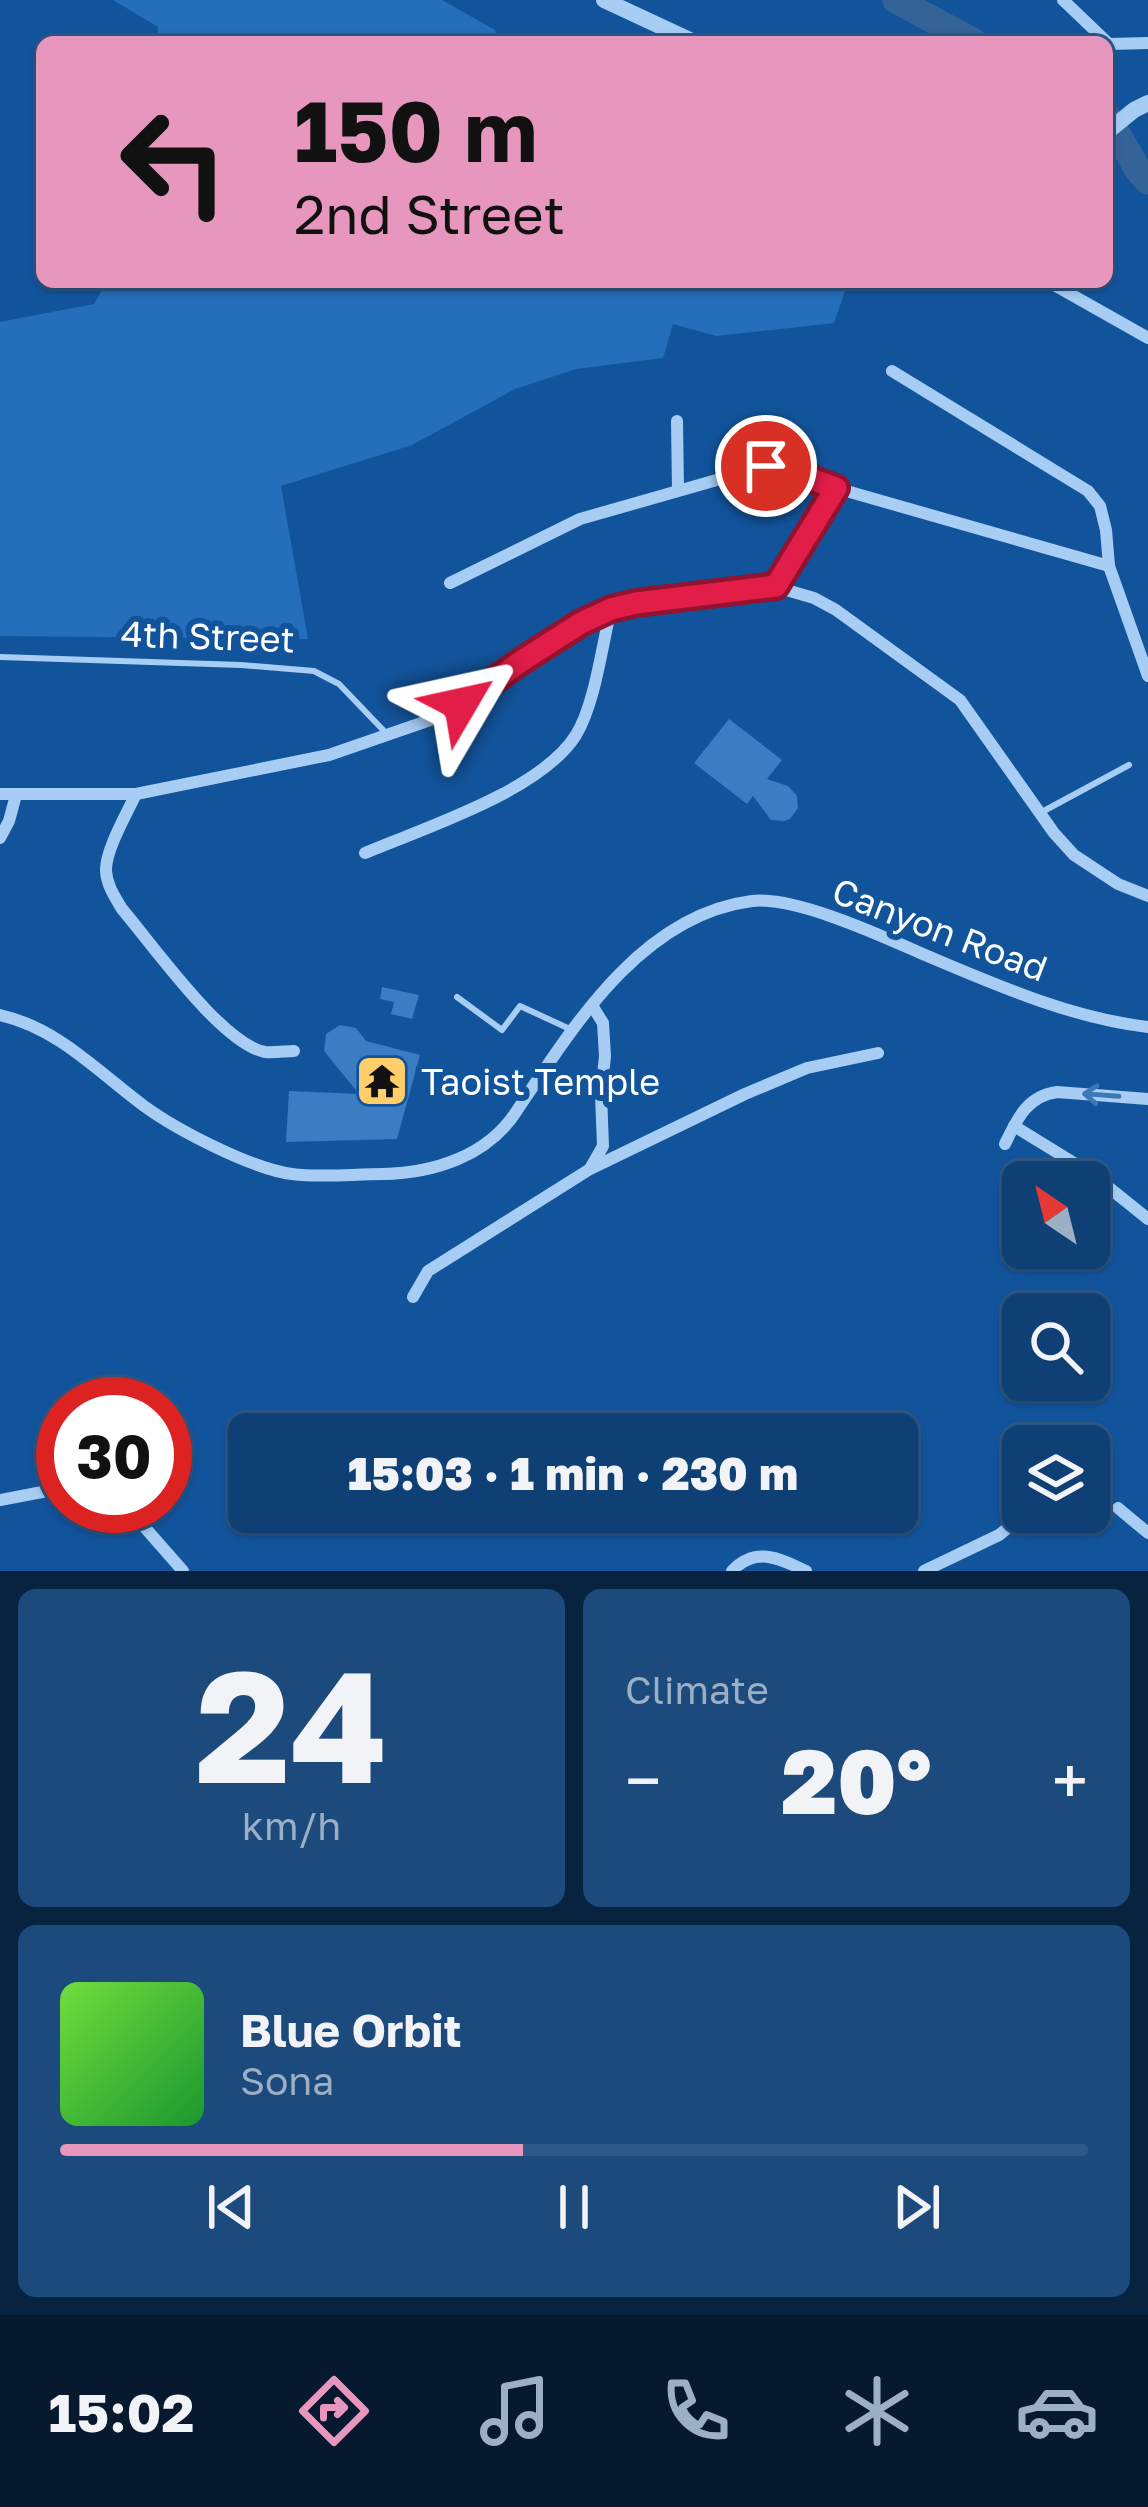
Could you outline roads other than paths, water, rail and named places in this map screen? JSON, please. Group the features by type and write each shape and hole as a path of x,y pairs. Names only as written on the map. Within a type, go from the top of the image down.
{"street":[{"path":"604,0 681,36"},
{"path":"1063,0 1101,36"},
{"path":"1113,44 1148,43"},
{"path":"1113,128 1141,107"},
{"path":"1065,288 1148,338"},
{"path":"892,371 1088,490 1100,506 1109,566 1148,676"},
{"path":"677,421 678,490"},
{"path":"450,583 580,518 766,466 1109,566"},
{"path":"776,586 836,488"},
{"path":"0,794 136,794 329,755 433,719 581,623 611,609 776,586 836,610 960,700 1074,855 1118,884 1148,896"},
{"path":"364,853 488,802 542,770 574,740 585,716 611,609"},
{"path":"136,794 106,871 122,909 211,1015 235,1036 263,1052 295,1051"},
{"path":"0,838 16,795"},
{"name":"Canyon Road","path":"0,1015 54,1036 148,1109 190,1133 289,1174 401,1173 468,1156 506,1127 572,1030 619,973 666,934 755,901 846,921 1078,1015 1148,1027"},
{"path":"590,1169 603,1146 605,1056 603,1023 592,1007"},
{"path":"413,1297 428,1271 590,1169 807,1068 878,1053"},
{"path":"1005,1144 1031,1100 1042,1094 1148,1099"},
{"path":"1014,1126 1147,1215"},
{"path":"1,1500 36,1493"},
{"path":"1118,1508 1148,1533"},
{"path":"924,1571 1002,1532"},
{"path":"150,1533 183,1571"},
{"path":"732,1571 742,1560 758,1555 779,1558 806,1571"}],"lane":[{"name":"4th Street","path":"0,657 314,671 339,684 388,735"},
{"path":"1040,814 1129,765"},
{"path":"457,997 502,1030 520,1006 572,1030"}],"waterway":[{"path":"896,0 963,36"},
{"path":"1113,126 1148,181"}],"place":[{"name":"Taoist Temple","path":"382,1081"}]}
